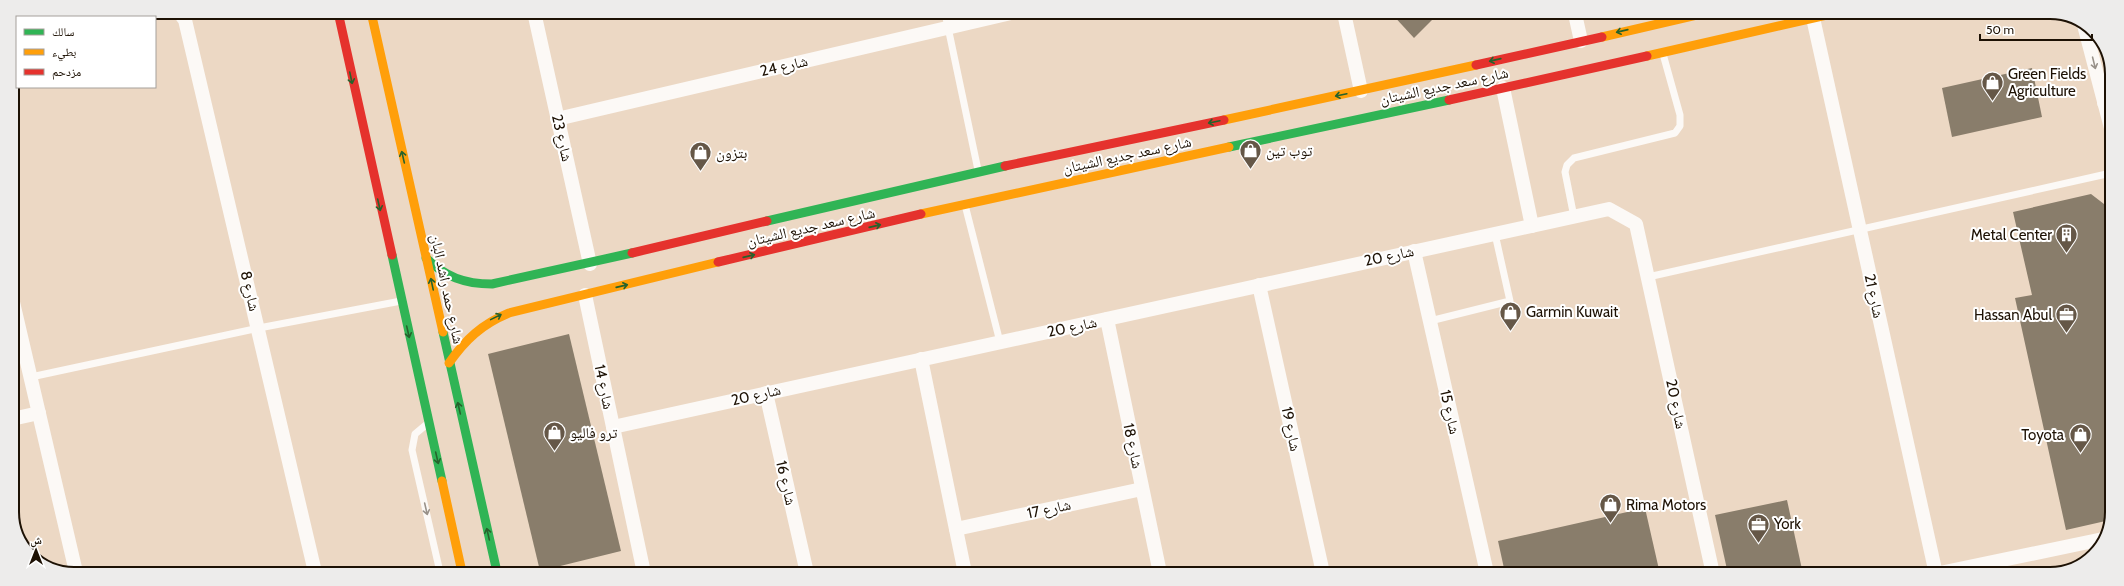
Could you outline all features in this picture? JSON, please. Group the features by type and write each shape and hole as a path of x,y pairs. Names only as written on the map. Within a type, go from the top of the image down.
{"street":[{"name":"شارع 8","path":"185,19 259,328 314,567"},
{"path":"339,19 346,56 461,567"},
{"name":"شارع حمد راشد البان","path":"372,19 376,50 390,95 496,567"},
{"name":"شارع 23","path":"536,19 590,264"},
{"name":"شارع 24","path":"557,119 986,19"},
{"path":"1345,19 1361,91"},
{"path":"1576,19 1581,41"},
{"name":"شارع سعد جديع الشيتان","path":"426,258 435,267 455,280 479,284 514,281 958,176 1008,167 1361,91 1679,19"},
{"name":"شارع سعد جديع الشيتان","path":"449,363 462,343 479,327 499,315 521,309 965,204 1503,88 1809,19"},
{"name":"شارع 21","path":"1813,19 1933,567"},
{"path":"2088,35 2105,108"},
{"path":"346,56 360,60"},
{"path":"356,99 362,89 368,88"},
{"path":"1503,88 1532,226"},
{"path":"378,90 390,95"},
{"path":"1008,167 1000,172 999,181 1007,193 1013,194"},
{"path":"958,176 970,188 965,204"},
{"name":"شارع 20","path":"613,427 1107,319 1259,284 1609,209 1636,224 1711,567"},
{"name":"شارع 15","path":"1414,251 1485,567"},
{"path":"510,292 514,281"},
{"name":"شارع 19","path":"1259,284 1322,567"},
{"name":"شارع 14","path":"584,295 643,567"},
{"path":"513,302 521,309"},
{"name":"شارع 18","path":"1107,319 1159,567"},
{"path":"19,327 75,567"},
{"path":"921,359 964,567"},
{"name":"شارع 16","path":"766,393 806,567"},
{"path":"19,417 39,413"},
{"name":"شارع 17","path":"956,528 1142,489"},
{"path":"1969,567 2097,540"}],"lane":[{"path":"946,19 978,172"},
{"path":"1574,217 1565,172 1567,165 1574,158 1675,133 1680,126 1680,115 1662,52"},
{"path":"1648,277 2105,174"},
{"path":"965,204 1000,342"},
{"path":"1430,321 1510,301 1495,234"},
{"path":"31,377 259,328 401,301"},
{"path":"429,422 415,434 412,450 439,567"}],"building":[{"path":"1397,19 1433,19 1414,38"},
{"name":"Green Fields Agriculture","path":"2032,68 2042,117 1952,137 1942,88"},
{"path":"2091,194 2104,204 2104,521 2066,530 2015,298 2032,295 2013,212"},
{"name":"ترو فاليو","path":"569,334 621,551 556,567 539,567 488,354"},
{"name":"York","path":"1787,500 1801,567 1726,567 1715,515"},
{"name":"Rima Motors","path":"1645,508 1658,567 1504,567 1498,541"}],"traffic: fast":[{"path":"1229,147 1449,100"},
{"path":"767,221 1005,166"},
{"path":"426,258 433,265 448,275 473,283 492,284 632,253"},
{"path":"392,255 442,481"},
{"path":"443,332 496,567"}],"traffic: slow":[{"path":"373,19 443,332"},
{"path":"1602,37 1679,19"},
{"path":"1647,56 1809,19"},
{"path":"1224,120 1476,65"},
{"path":"921,214 1229,147"},
{"path":"449,363 461,347 482,328 490,322 509,313 718,262"},
{"path":"442,481 461,567"}],"traffic: jam":[{"path":"340,19 392,255"},
{"path":"1476,65 1602,37"},
{"path":"1449,100 1647,56"},
{"path":"1005,166 1224,120"},
{"path":"718,262 921,214"},
{"path":"632,253 767,221"}],"place":[{"name":"Green Fields Agriculture","path":"1992,102"},
{"name":"توب تين","path":"1251,170"},
{"name":"بتزون","path":"701,172"},
{"name":"Metal Center","path":"2067,254"},
{"name":"Garmin Kuwait","path":"1511,332"},
{"name":"Hassan Abul","path":"2067,334"},
{"name":"ترو فاليو","path":"555,452"},
{"name":"Toyota","path":"2080,454"},
{"name":"Rima Motors","path":"1610,524"},
{"name":"York","path":"1759,544"}]}
